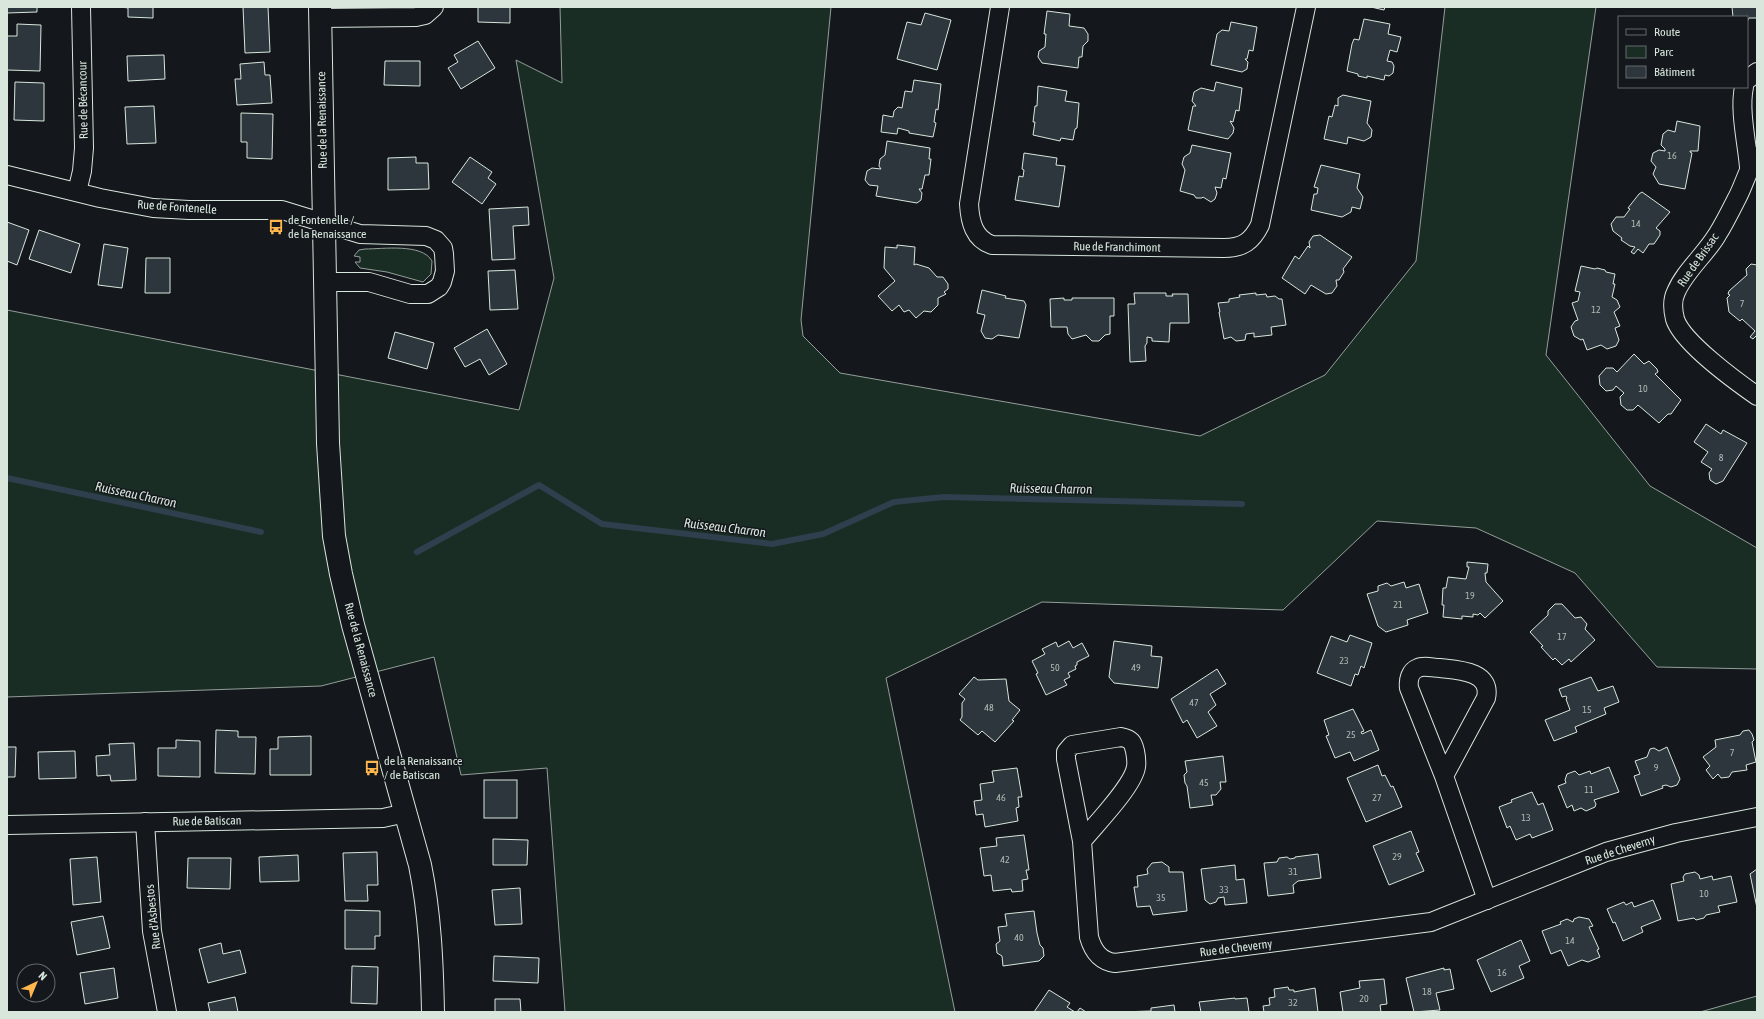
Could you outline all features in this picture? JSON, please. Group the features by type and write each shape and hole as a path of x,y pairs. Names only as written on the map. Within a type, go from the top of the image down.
{"street":[{"name":"Rue de Bécancour","path":"77,192 82,171 84,148 81,7"},
{"name":"Rue de la Renaissance","path":"433,1012 432,963 426,900 420,865 353,624 334,536 328,443 320,12 416,16 425,15 434,7"},
{"name":"Rue de Franchimont","path":"1000,7 969,204 970,216 978,237 984,242 992,245 1236,248 1243,246 1251,240 1260,225 1306,7"},
{"path":"1748,79 1757,72"},
{"name":"Rue de Brissac","path":"1744,88 1742,95 1743,111 1753,162 1736,200 1716,236 1681,281 1675,294 1673,304 1676,320 1688,337 1727,374 1757,396"},
{"name":"Rue de Fontenelle","path":"7,175 153,208 188,210 282,210 324,222"},
{"path":"324,222 360,234 418,235 432,237 440,243 446,262 442,282 439,287 428,294 410,294 369,282 325,282"},
{"path":"1444,776 1486,698 1486,688 1480,677 1468,671 1422,667 1415,670 1408,682 1444,776 1487,900"},
{"name":"Rue de Cheverny","path":"1082,841 1127,786 1134,773 1137,762 1133,744 1127,738 1122,737 1080,744 1072,746 1066,752 1082,841 1089,937 1096,953 1110,962 1123,962 1419,925 1449,916 1606,852 1676,833 1757,817"},
{"name":"Rue de Batiscan","path":"7,825 383,818 406,813"},
{"name":"Rue d'Asbestos","path":"145,822 152,931 167,1012"}],"green space":[{"path":"560,7 831,7 801,320 803,336 840,373 1200,436 1325,375 1416,261 1445,7 1596,7 1546,355 1650,486 1757,548 1757,669 1657,667 1575,573 1476,528 1377,521 1283,610 1042,602 886,678 955,1012 565,1012 547,768 461,775 434,657 321,686 7,697 7,310 519,410 554,278 516,60 562,83"},
{"path":"402,248 420,252 427,255 432,261 431,274 423,282 387,272 360,268 355,262 360,262 360,257 354,256 359,250"},
{"path":"1757,996 1757,1012 1700,1012"}],"building":[{"path":"7,7 37,7 37,12 7,13"},
{"path":"122,7 153,7 153,18 128,17 128,8"},
{"path":"243,7 268,7 270,52 245,53"},
{"path":"478,7 510,7 510,23 478,22"},
{"path":"1371,7 1385,7 1384,10"},
{"path":"1732,7 1757,7 1757,18 1749,18 1748,20 1748,16 1733,16"},
{"path":"1047,11 1070,14 1069,26 1084,28 1088,34 1088,41 1083,46 1082,57 1079,57 1078,68 1042,63 1038,57 1039,51 1045,47 1046,34 1044,34"},
{"path":"925,13 951,20 937,70 897,59 907,22 921,25"},
{"path":"1364,19 1390,24 1388,34 1401,37 1397,52 1390,50 1387,61 1392,62 1394,66 1393,73 1389,76 1385,75 1384,80 1367,76 1367,78 1358,76 1358,74 1347,71 1352,44 1354,39 1359,40"},
{"path":"1231,22 1257,27 1253,51 1249,50 1247,59 1245,59 1248,62 1247,69 1242,72 1211,65 1217,34 1222,30 1229,31"},
{"path":"17,24 41,25 40,71 7,70 7,36 17,36"},
{"path":"478,41 495,68 461,89 448,68 458,62 454,55"},
{"path":"164,55 165,79 128,81 127,56"},
{"path":"385,61 420,61 420,86 384,85"},
{"path":"264,62 265,75 270,75 272,103 237,105 235,79 241,79 240,64"},
{"path":"914,80 941,84 938,110 936,109 934,122 936,123 933,137 909,133 909,131 898,128 897,134 881,132 883,115 893,117 894,111 898,107 902,108 905,91 912,92"},
{"path":"15,82 44,83 44,121 14,120"},
{"path":"1216,82 1242,88 1239,111 1236,110 1233,122 1230,121 1234,128 1233,133 1228,139 1188,130 1193,106 1196,106 1192,101 1194,92 1201,88 1214,91"},
{"path":"1038,86 1067,91 1065,101 1079,103 1077,128 1075,129 1073,140 1061,138 1060,141 1033,135 1035,122 1033,122 1035,106 1037,106"},
{"path":"1343,95 1371,101 1367,123 1372,130 1371,137 1364,141 1348,137 1347,144 1324,139 1329,116 1332,117 1335,105 1338,106 1338,98"},
{"path":"154,106 156,143 127,144 125,107"},
{"path":"241,113 273,114 272,159 247,158 247,142 241,142"},
{"path":"1677,121 1700,126 1698,151 1690,151 1692,153 1685,189 1659,184 1653,174 1656,167 1651,161 1653,153 1659,150 1665,151 1661,145 1663,134 1668,130 1675,132"},
{"path":"887,141 930,148 929,159 931,159 929,175 925,175 922,189 919,189 922,193 921,200 917,203 876,196 878,186 869,185 865,180 867,171 872,168 881,169 879,166 880,159 885,155"},
{"path":"1192,145 1231,153 1226,179 1223,178 1221,188 1215,187 1217,193 1215,199 1211,202 1203,197 1196,198 1194,195 1180,191 1185,170 1182,164 1184,157 1190,153"},
{"path":"1024,153 1057,158 1056,165 1065,166 1059,207 1015,200 1019,176 1023,177 1024,170 1022,169"},
{"path":"416,157 416,163 428,163 429,189 388,190 388,158"},
{"path":"470,157 492,172 488,178 496,184 482,204 452,182"},
{"path":"1321,165 1360,174 1357,188 1363,197 1360,209 1352,207 1351,212 1342,217 1311,210 1314,194 1317,194 1318,188 1314,187"},
{"path":"1642,192 1670,212 1656,228 1660,231 1660,235 1654,244 1649,244 1643,253 1638,249 1634,254 1631,252 1635,247 1630,246 1621,240 1622,238 1613,231 1611,224 1616,217 1624,217 1630,209 1628,208"},
{"path":"528,207 529,225 513,226 515,259 492,260 489,209"},
{"path":"7,222 29,230 17,265 7,261"},
{"path":"39,230 80,244 71,273 29,259"},
{"path":"1320,235 1352,257 1343,269 1344,272 1339,280 1336,280 1337,286 1332,293 1326,294 1311,285 1305,294 1282,278 1295,256 1299,259 1308,246 1310,248 1309,242 1313,236"},
{"path":"104,244 128,248 122,288 98,285"},
{"path":"897,245 915,247 914,265 916,264 929,268 937,277 943,277 948,284 948,289 944,292 946,294 938,298 938,305 931,312 924,311 916,318 909,310 904,312 899,305 892,311 878,296 895,281 884,268 885,247 897,248"},
{"path":"146,258 170,258 170,293 145,293"},
{"path":"1751,264 1757,265 1757,335 1753,339 1750,337 1755,331 1742,319 1740,321 1729,312 1727,298 1730,295 1728,294 1729,291 1747,275 1746,269"},
{"path":"1581,266 1595,269 1597,268 1615,274 1613,284 1615,284 1612,297 1617,300 1620,307 1614,312 1620,326 1615,328 1619,340 1616,346 1607,349 1601,345 1587,350 1583,339 1581,340 1574,336 1571,327 1575,321 1578,320 1572,303 1578,301 1580,292 1575,291"},
{"path":"515,270 518,309 490,310 488,271"},
{"path":"982,290 1006,296 1005,298 1024,301 1026,305 1019,338 998,335 992,339 985,338 981,331 985,315 977,313"},
{"path":"1134,293 1166,293 1166,296 1173,296 1172,294 1188,294 1189,323 1170,323 1169,342 1152,341 1152,338 1147,337 1147,343 1145,346 1146,361 1130,362 1128,304 1135,304"},
{"path":"1256,293 1256,295 1266,294 1267,297 1275,296 1282,299 1286,325 1271,327 1272,335 1254,337 1254,333 1246,334 1245,340 1236,341 1231,337 1224,339 1218,303 1229,302 1229,299 1240,297 1239,295"},
{"path":"1064,298 1064,300 1072,300 1072,298 1114,298 1114,316 1110,316 1110,334 1105,335 1099,341 1092,341 1086,335 1072,339 1068,334 1067,327 1051,327 1050,299"},
{"path":"487,329 507,364 489,375 480,359 465,367 454,348"},
{"path":"395,332 434,343 427,369 388,358"},
{"path":"1634,354 1644,364 1649,361 1657,369 1658,372 1655,374 1681,400 1671,414 1668,414 1659,423 1638,405 1633,410 1627,410 1621,405 1620,397 1624,393 1616,386 1613,390 1606,391 1600,385 1599,376 1606,368 1613,368 1617,372"},
{"path":"1706,424 1721,434 1723,430 1747,443 1723,481 1716,484 1710,480 1709,473 1712,469 1701,462 1708,452 1694,442"},
{"path":"1467,562 1488,564 1487,573 1485,573 1486,582 1503,601 1485,618 1480,613 1478,615 1473,614 1473,617 1462,616 1462,619 1443,617 1443,588 1446,588 1448,577 1466,579 1469,567 1467,567"},
{"path":"1404,582 1406,588 1419,584 1428,613 1407,620 1408,625 1386,632 1378,626 1367,594 1378,591 1378,586 1387,583 1391,586"},
{"path":"1555,604 1562,604 1575,618 1581,617 1587,624 1585,629 1595,640 1571,662 1569,659 1562,665 1555,658 1553,660 1530,632 1548,615 1548,611"},
{"path":"1350,635 1372,643 1364,668 1361,666 1358,675 1355,674 1351,686 1317,673 1331,636 1347,642"},
{"path":"1069,641 1073,648 1082,643 1089,656 1077,662 1077,665 1075,666 1076,669 1068,673 1070,677 1064,680 1067,685 1046,695 1036,674 1038,673 1032,661 1045,654 1042,649 1056,642 1058,647"},
{"path":"1114,641 1152,646 1151,656 1162,657 1158,688 1114,683 1109,677"},
{"path":"1217,669 1226,684 1210,694 1216,705 1208,712 1217,726 1197,738 1187,720 1183,723 1171,699"},
{"path":"974,677 978,680 1006,679 1009,701 1020,710 1012,720 1014,721 995,742 982,731 978,735 960,720 962,717 962,703 965,699 959,694"},
{"path":"1591,677 1598,691 1613,686 1619,702 1604,708 1606,714 1575,727 1577,732 1554,741 1545,720 1570,710 1566,696 1562,697 1559,689"},
{"path":"1353,709 1364,731 1361,732 1362,734 1371,730 1379,750 1354,761 1350,752 1335,758 1326,736 1329,735 1324,720"},
{"path":"216,730 238,731 238,737 256,737 255,774 215,773"},
{"path":"1749,730 1754,740 1752,742 1756,762 1746,765 1747,770 1732,772 1729,777 1721,778 1718,774 1713,779 1706,770 1710,766 1703,757 1716,747 1715,740 1740,735 1743,731"},
{"path":"311,736 311,775 270,775 270,749 278,749 278,737"},
{"path":"176,740 200,741 200,777 158,776 158,748 176,748"},
{"path":"134,743 136,780 111,781 110,775 97,776 96,756 110,755 109,744"},
{"path":"7,747 16,747 15,777 7,777"},
{"path":"1667,747 1680,779 1677,785 1671,787 1666,785 1662,786 1663,788 1641,796 1634,776 1640,774 1635,761 1647,757 1650,749 1654,748 1659,751"},
{"path":"75,751 76,778 39,779 38,752"},
{"path":"1223,756 1226,782 1220,782 1221,789 1216,795 1211,795 1213,805 1190,808 1184,775 1187,772 1185,761"},
{"path":"1378,765 1382,776 1385,775 1391,787 1393,786 1402,807 1366,822 1347,778"},
{"path":"1609,767 1619,792 1594,800 1596,804 1595,807 1586,811 1581,808 1574,811 1572,805 1567,808 1558,786 1566,783 1565,780 1567,774 1575,771 1579,775 1590,771 1591,774"},
{"path":"1017,768 1022,797 1018,797 1019,807 1016,808 1018,821 985,827 983,814 976,815 974,801 982,800 980,784 994,782 992,771"},
{"path":"484,780 517,780 517,818 484,818"},
{"path":"1532,792 1538,805 1543,803 1553,830 1532,838 1530,834 1516,840 1510,826 1507,828 1499,807 1512,802 1511,800"},
{"path":"1411,831 1419,852 1416,853 1424,871 1389,885 1373,846"},
{"path":"1024,835 1029,870 1026,870 1028,879 1022,880 1023,891 1012,892 1011,889 993,891 991,875 984,876 980,848 997,846 996,838"},
{"path":"493,839 528,840 527,865 493,865"},
{"path":"377,852 378,885 367,885 368,901 345,901 343,853"},
{"path":"1318,854 1321,878 1298,881 1293,885 1294,893 1268,896 1264,863 1277,862 1279,858 1287,857 1290,859"},
{"path":"298,855 299,881 260,882 259,857"},
{"path":"97,857 101,902 73,905 70,859"},
{"path":"188,858 231,858 230,889 187,888"},
{"path":"1162,862 1169,867 1169,872 1183,872 1187,911 1153,915 1150,906 1137,907 1134,887 1138,887 1137,876 1148,874 1147,869 1152,863"},
{"path":"1235,865 1236,880 1244,879 1247,903 1225,905 1224,897 1218,898 1216,902 1210,904 1205,900 1201,869"},
{"path":"1757,869 1757,908 1750,874"},
{"path":"1695,872 1699,875 1700,879 1712,876 1713,880 1731,876 1737,902 1718,906 1720,912 1706,915 1704,918 1678,921 1671,884 1684,881 1683,877 1685,874"},
{"path":"520,888 522,924 495,925 492,890"},
{"path":"1653,900 1661,919 1641,927 1643,932 1623,941 1615,922 1613,923 1607,909 1624,902 1626,905 1632,902 1634,907"},
{"path":"345,910 380,911 380,936 375,936 375,949 345,949"},
{"path":"1034,911 1037,933 1040,945 1043,948 1044,956 1039,961 1003,966 1002,956 997,953 996,944 1000,941 998,927 1007,926 1005,914"},
{"path":"103,916 110,948 77,955 71,922"},
{"path":"1579,917 1589,919 1593,926 1589,927 1599,949 1597,950 1600,957 1588,962 1582,960 1568,966 1561,950 1551,954 1542,931 1561,924 1560,922 1567,919 1573,922 1574,919"},
{"path":"1521,940 1530,961 1519,966 1524,978 1491,992 1477,960"},
{"path":"221,943 223,954 240,950 246,973 208,983 199,949"},
{"path":"494,956 539,958 538,983 493,981"},
{"path":"352,966 378,967 377,1004 351,1003"},
{"path":"114,968 118,998 85,1004 80,973"},
{"path":"1444,968 1444,970 1450,969 1454,989 1436,993 1440,1010 1414,1012 1406,978"},
{"path":"1384,979 1387,1004 1380,1005 1381,1012 1343,1012 1340,992 1360,988 1359,981"},
{"path":"1288,987 1289,990 1294,990 1294,992 1315,988 1318,1012 1264,1012 1263,1006 1270,1005 1269,998 1275,997 1274,989"},
{"path":"1049,990 1070,1003 1067,1007 1075,1012 1034,1012"},
{"path":"235,997 238,1012 210,1012 208,1003"},
{"path":"1247,998 1249,1012 1201,1012 1199,1002"},
{"path":"495,999 520,999 521,1012 495,1012"},
{"path":"1174,1005 1175,1012 1119,1012 1151,1011 1151,1008"},
{"path":"1080,1008 1086,1012 1077,1012"}],"waterway":[{"name":"Ruisseau Charron","path":"7,478 261,532"},
{"name":"Ruisseau Charron","path":"417,552 539,485 602,524 772,544 823,534 894,502 944,497 1242,504"}],"place":[{"name":"de Fontenelle / de la Renaissance","path":"276,227"},
{"name":"de la Renaissance / de Batiscan","path":"372,768"}]}
